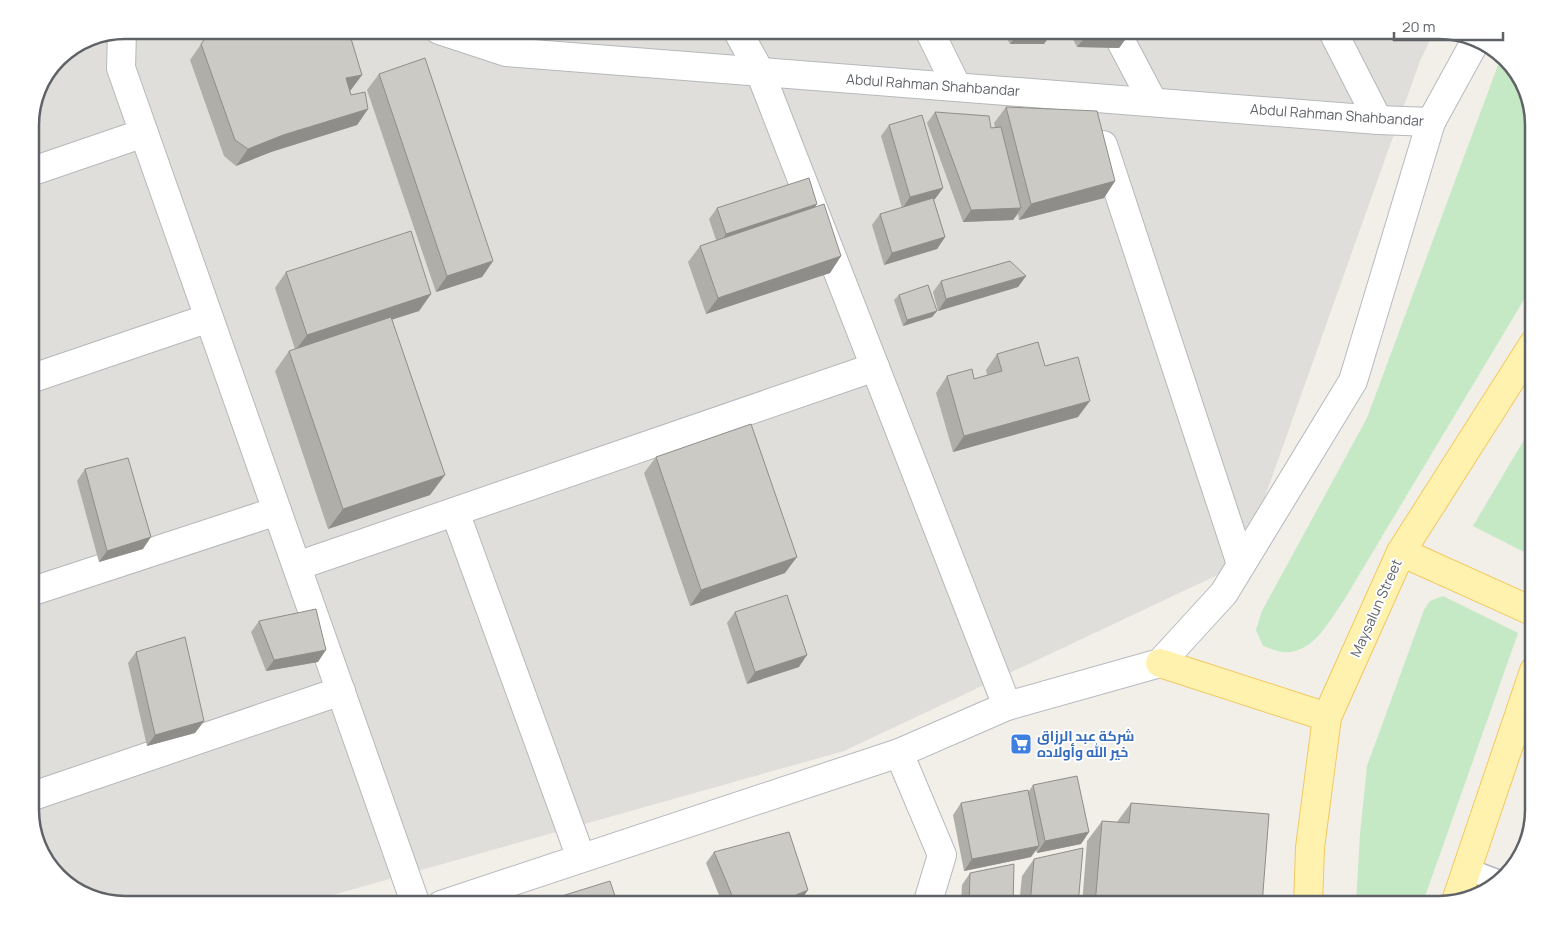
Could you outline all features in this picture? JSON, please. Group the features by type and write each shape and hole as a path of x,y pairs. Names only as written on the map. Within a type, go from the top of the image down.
{"main road":[{"name":"Maysalun Street","path":"1308,896 1310,848 1327,717 1401,552 1525,357"},
{"path":"1401,552 1525,608"},
{"path":"1160,663 1327,717"},
{"path":"1458,894 1525,696"}],"street":[{"path":"122,39 121,68 413,896"},
{"path":"742,39 760,72 1008,706"},
{"path":"933,39 957,87"},
{"path":"1120,39 1153,102"},
{"path":"1337,39 1378,120"},
{"name":"Abdul Rahman Shahbandar","path":"501,41 760,72 1378,120 1431,122"},
{"path":"468,896 899,753 1008,706 1160,663 1224,593 1353,381 1431,122 1473,45"},
{"path":"1087,97 1241,564"},
{"path":"39,169 144,133"},
{"path":"39,376 209,318"},
{"path":"297,566 875,367"},
{"path":"39,589 278,511"},
{"path":"455,512 581,858"},
{"path":"39,794 341,691"},
{"path":"899,753 942,855 930,896"}],"lane":[{"path":"1467,869 1492,879"}],"shaded area":[{"path":"125,39 1431,39 1420,61 1241,564 844,751 329,896 113,896 92,890 68,875 53,858 43,838 39,816 39,119 42,102 56,72 82,50 108,40"}],"green space":[{"path":"1499,63 1511,77 1524,108 1525,298 1344,600 1326,626 1319,635 1303,648 1282,652 1263,646 1256,630 1262,611 1367,418"},
{"path":"1525,438 1525,552 1473,526"},
{"path":"1443,596 1518,633 1425,896 1357,896 1360,834 1367,766 1424,610 1430,601"}],"building":[{"path":"205,39 351,39 362,75 346,78 351,95 365,92 368,109 283,135 248,149 235,140 201,44"},
{"path":"425,58 493,261 447,276 379,74"},
{"path":"1006,107 1097,111 1115,181 1031,204"},
{"path":"935,112 989,116 991,128 1001,127 1021,208 971,210"},
{"path":"922,115 943,188 910,197 889,125"},
{"path":"809,178 817,204 726,234 717,208"},
{"path":"933,198 945,237 892,253 880,214"},
{"path":"824,204 841,256 718,298 700,246"},
{"path":"411,231 431,294 307,335 286,272"},
{"path":"1010,261 1026,276 946,299 941,281"},
{"path":"928,285 937,311 907,320 899,295"},
{"path":"391,317 445,475 343,509 289,351"},
{"path":"1038,342 1045,366 1078,357 1090,401 964,436 947,376 972,369 974,379 1002,371 997,354"},
{"path":"751,424 797,557 701,590 656,457"},
{"path":"128,458 151,537 107,551 85,469"},
{"path":"787,595 807,655 755,672 735,612"},
{"path":"316,609 326,650 274,660 259,621"},
{"path":"185,637 204,721 155,735 136,652"},
{"path":"1077,776 1089,832 1045,841 1033,785"},
{"path":"1028,790 1039,846 972,859 961,803"},
{"path":"1131,803 1269,814 1263,896 1096,896 1102,821 1129,823"},
{"path":"789,832 808,890 794,896 732,896 714,852"},
{"path":"1083,848 1079,896 1031,896 1034,859"},
{"path":"1014,864 1013,896 969,896 970,873"},
{"path":"610,881 615,896 562,896"}],"place":[{"name":"شركة عبد الرزاق خير الله وأولاده","path":"1021,744"}]}
